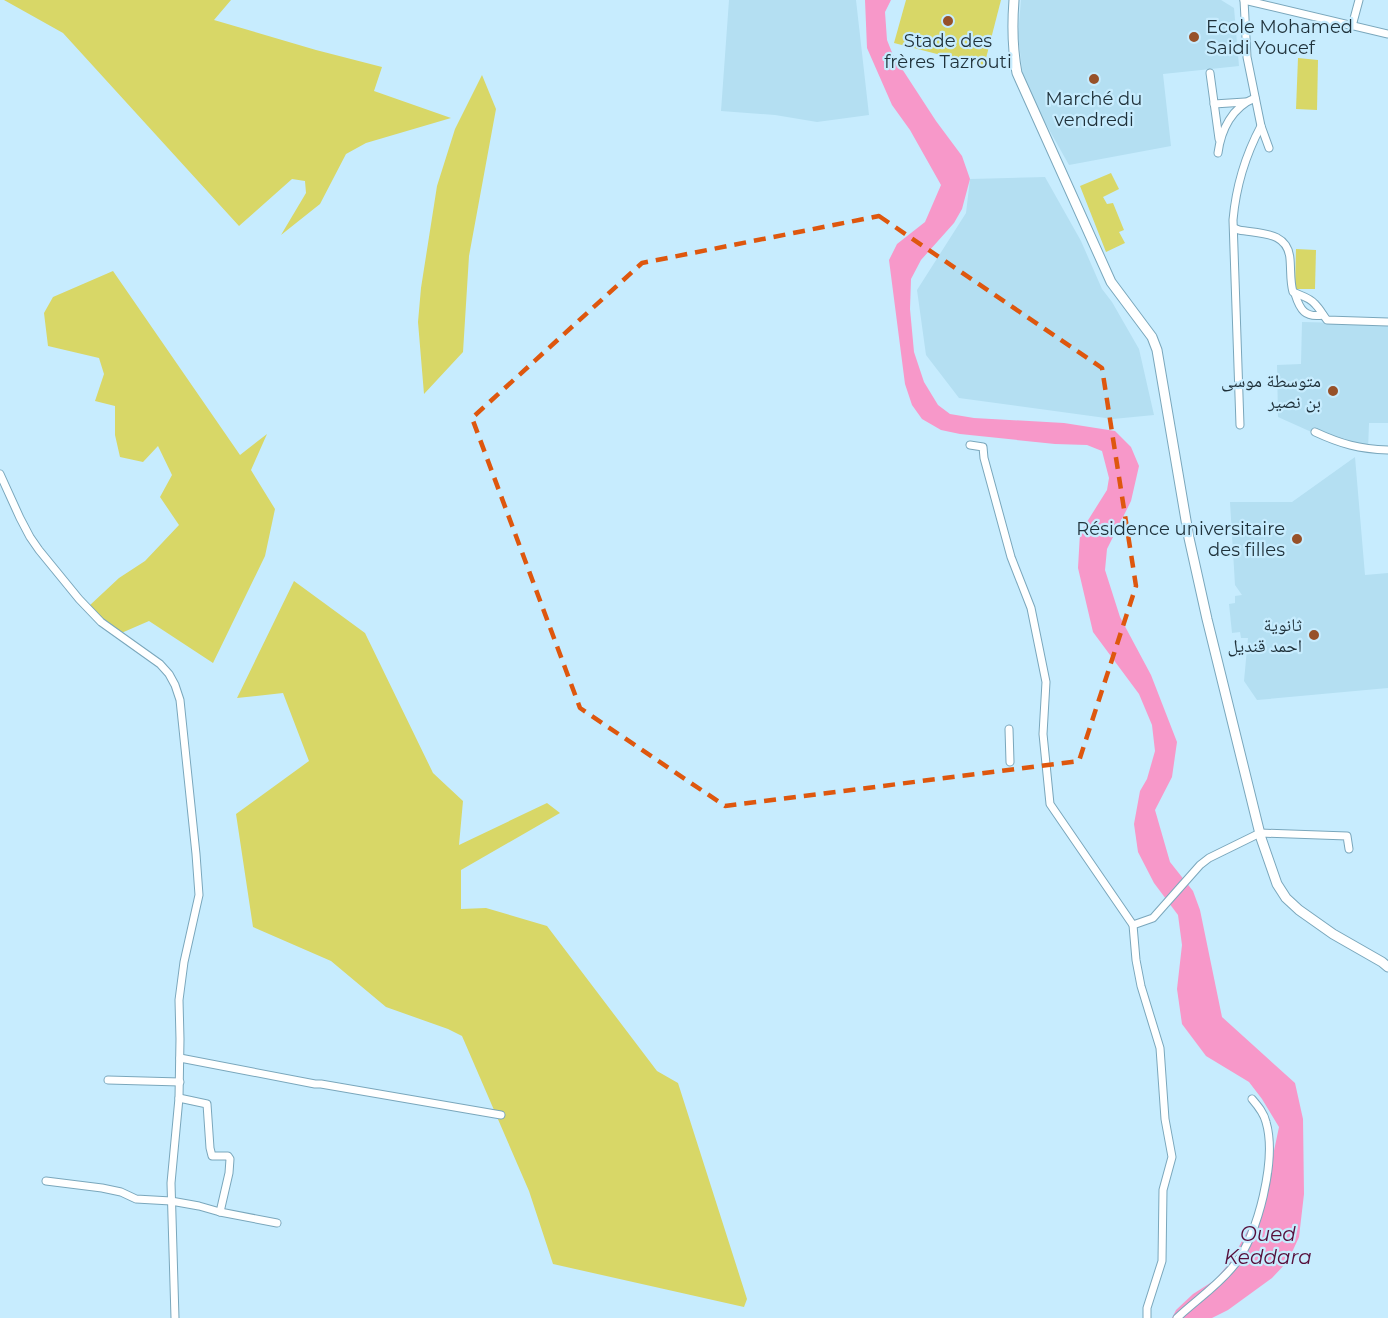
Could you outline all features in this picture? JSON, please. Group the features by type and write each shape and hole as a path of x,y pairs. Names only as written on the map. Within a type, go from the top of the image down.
{"main road":[{"path":"1014,0 1012,31 1017,73 1111,282 1152,337 1157,350 1189,538 1207,619 1260,833 1276,884 1299,910 1333,934 1388,966"},
{"path":"1371,956 1388,960"}],"street":[{"path":"1269,148 1261,126 1247,57 1244,0 1388,34"},
{"path":"1352,26 1359,0"},
{"path":"1210,73 1220,141"},
{"path":"1215,104 1245,102 1255,98"},
{"path":"1218,153 1226,125 1245,102"},
{"path":"1240,425 1234,208 1244,163 1261,126"},
{"path":"1234,228 1272,236 1287,244 1292,290 1299,305 1305,312 1312,315 1323,315"},
{"path":"1295,294 1311,300 1325,319 1331,321 1388,322"},
{"path":"1315,432 1357,448 1388,450"},
{"path":"970,445 983,447 1011,557 1031,608 1046,682 1043,734 1050,804 1133,926 1141,986 1160,1048 1165,1119 1172,1158 1163,1190 1162,1261 1147,1308 1147,1318"},
{"path":"0,474 20,518 39,550 101,622 160,664 169,674 180,700 199,895 180,989 180,1082 171,1183 175,1318"},
{"path":"1009,729 1010,762"},
{"path":"1133,926 1153,918 1200,865 1209,858 1260,833 1347,836 1349,849"},
{"path":"180,1058 315,1084 501,1115"},
{"path":"108,1080 180,1082"},
{"path":"179,1098 207,1104 212,1156 230,1158 220,1212"},
{"path":"1177,1318 1229,1271 1243,1253 1253,1233 1266,1183 1269,1159 1266,1120 1261,1109 1252,1099"},
{"path":"46,1181 102,1188 121,1192 136,1199 171,1201 277,1223"}],"highlighted area":[{"path":"879,216 1102,368 1136,586 1079,761 725,806 580,708 472,418 642,263"}],"shaded area":[{"path":"4,0 231,0 214,20 382,67 374,91 451,118 366,143 346,154 320,204 281,235 306,193 305,181 292,179 239,226 63,33"},
{"path":"729,0 856,0 869,115 817,122 775,115 721,111"},
{"name":"Stade des frères Tazrouti","path":"906,0 1001,0 984,66 894,43"},
{"name":"Marché du vendredi","path":"1021,0 1221,0 1234,8 1239,66 1163,74 1171,146 1069,165 1024,85 1018,35"},
{"path":"1298,58 1318,60 1317,110 1296,109"},
{"path":"482,75 496,109 469,256 463,352 424,394 418,322 437,186 455,129"},
{"path":"1111,173 1119,189 1103,197 1107,204 1113,203 1124,230 1119,232 1125,243 1106,252 1080,186"},
{"path":"1045,177 1081,241 1102,289 1139,349 1154,415 1113,419 959,398 926,355 917,290 966,213 970,179"},
{"path":"1296,249 1316,250 1315,289 1295,289"},
{"path":"113,271 240,455 267,434 251,470 275,509 265,556 213,663 149,621 119,634 89,606 119,578 145,561 179,525 160,497 172,475 158,446 143,462 120,457 115,435 115,406 95,401 104,374 99,358 48,346 44,313 53,297"},
{"name":"متوسطة موسى بن نصير","path":"1302,322 1388,324 1388,423 1369,423 1368,451 1327,439 1278,417 1277,365 1301,364"},
{"path":"1355,457 1365,575 1388,573 1388,688 1257,700 1244,681 1248,638 1241,638 1240,632 1232,633 1229,604 1235,603 1235,596 1242,595 1235,585 1230,502 1292,502"},
{"path":"294,581 365,633 433,773 463,801 459,845 547,803 560,813 461,870 461,909 486,908 547,926 657,1071 678,1083 747,1299 744,1307 553,1264 529,1191 462,1036 386,1007 331,961 253,927 236,814 309,761 283,693 237,698"}],"water":[{"name":"Oued Keddara","path":"865,0 891,0 885,12 887,40 893,55 962,156 970,179 962,209 954,223 921,260 911,279 910,309 914,352 924,382 938,405 950,414 974,418 1064,423 1115,431 1131,447 1139,466 1131,501 1107,549 1105,570 1120,617 1151,675 1177,742 1172,777 1155,810 1170,862 1193,891 1200,910 1222,1017 1295,1083 1303,1119 1304,1194 1299,1237 1288,1261 1272,1278 1228,1310 1212,1318 1172,1318 1176,1310 1193,1294 1215,1280 1231,1261 1254,1219 1267,1184 1279,1127 1249,1082 1206,1056 1182,1024 1177,989 1182,945 1178,915 1154,883 1138,852 1134,824 1140,791 1147,779 1155,751 1152,725 1139,694 1093,632 1078,568 1080,533 1107,490 1109,478 1102,451 1087,445 1055,444 941,430 922,419 912,405 905,384 889,260 897,244 925,222 941,185 910,130 892,105 867,48"}],"place":[{"name":"Stade des frères Tazrouti","path":"948,21"},
{"name":"Ecole Mohamed Saidi Youcef","path":"1194,37"},
{"name":"Marché du vendredi","path":"1094,79"},
{"name":"متوسطة موسى بن نصير","path":"1333,391"},
{"name":"Résidence universitaire des filles","path":"1297,539"},
{"name":"ثانوية احمد قنديل","path":"1314,635"}]}
